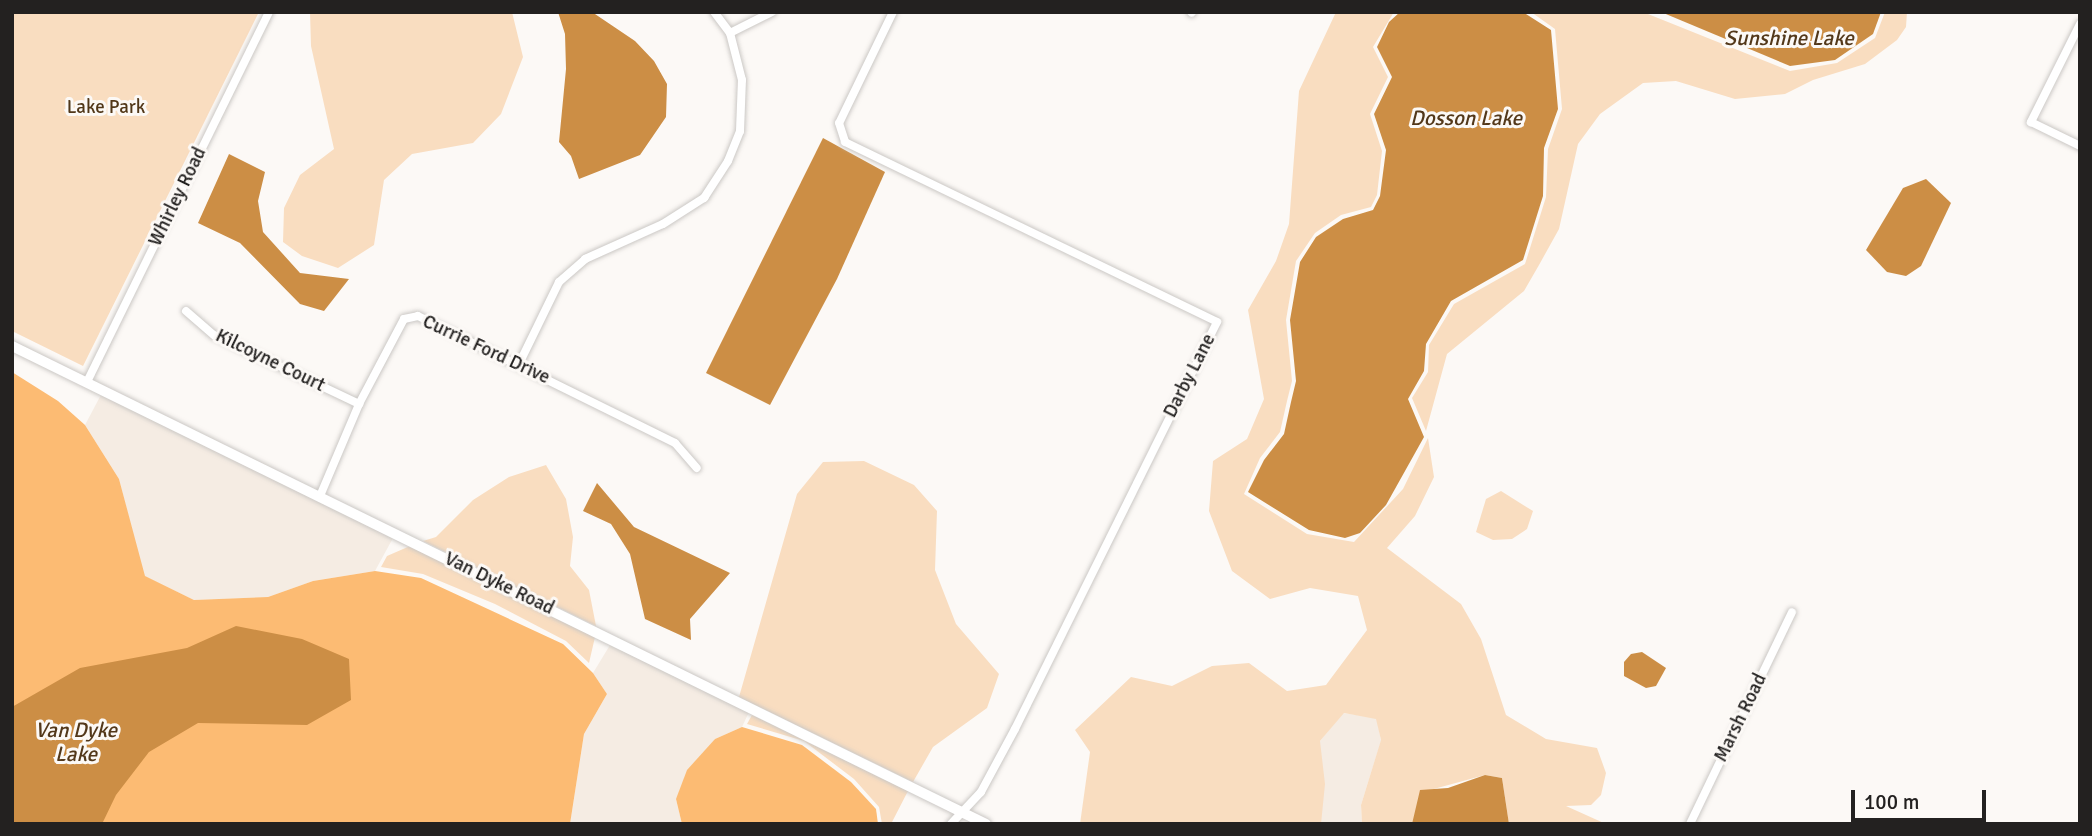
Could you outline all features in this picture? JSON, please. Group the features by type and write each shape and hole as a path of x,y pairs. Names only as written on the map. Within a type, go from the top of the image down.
{"main road":[{"name":"Van Dyke Road","path":"12,346 320,496 964,818 986,824"}],"street":[{"name":"Whirley Road","path":"87,382 268,12"},
{"path":"519,364 559,282 585,259 663,224 704,198 740,131 742,80 730,33 714,12"},
{"path":"730,33 772,12"},
{"name":"Darby Lane","path":"893,12 844,108 839,123 845,142 1217,322 1015,729 964,818"},
{"path":"2080,24 2031,122 2080,146"},
{"name":"Kilcoyne Court","path":"186,311 214,335 359,404"},
{"name":"Currie Ford Drive","path":"320,496 359,404 404,319 418,316 435,322 675,443 697,468"},
{"name":"Marsh Road","path":"1690,824 1792,612"},
{"path":"951,824 964,818"}],"shaded area":[{"path":"12,372 58,401 85,425 119,479 145,576 194,600 268,597 313,581 375,571 421,578 563,644 593,673 607,694 584,734 570,824 12,824"},
{"path":"103,391 393,538 375,571 313,581 268,597 194,600 144,576 119,479 85,425"},
{"path":"610,645 749,712 742,727 715,739 676,799 682,824 570,824 584,734 607,694 593,673"},
{"path":"1343,713 1377,718 1381,741 1361,805 1362,824 1321,824 1320,741"},
{"path":"742,727 802,745 851,782 876,809 878,824 682,824 676,799 687,770 715,739"}],"green space":[{"name":"Lake Park","path":"12,12 259,12 83,366 12,331"},
{"path":"310,12 512,12 523,57 501,114 473,143 412,154 384,180 374,245 338,268 302,256 283,242 284,208 300,175 334,149 311,46"},
{"path":"1336,12 1394,12 1373,47 1388,77 1370,114 1382,151 1377,195 1371,207 1341,215 1315,233 1296,261 1286,320 1292,381 1280,432 1260,458 1244,494 1307,534 1354,542 1403,489 1428,438 1434,477 1415,516 1387,548 1461,604 1481,639 1506,715 1546,739 1597,748 1606,773 1601,795 1591,805 1566,806 1606,824 1509,824 1502,778 1485,775 1430,790 1412,824 1362,824 1361,805 1381,740 1376,719 1344,713 1320,741 1325,784 1321,824 1080,824 1090,752 1075,730 1131,677 1172,686 1212,666 1249,663 1287,691 1326,685 1367,630 1358,596 1310,588 1270,599 1232,571 1209,511 1213,461 1247,439 1264,399 1248,310 1276,261 1289,224 1299,91"},
{"path":"1531,12 1643,12 1790,71 1837,63 1875,38 1885,12 1907,12 1906,27 1897,40 1865,64 1813,80 1785,94 1735,99 1676,81 1643,83 1600,114 1578,144 1559,229 1524,291 1447,354 1426,431 1412,398 1428,372 1429,345 1454,304 1525,264 1546,197 1548,149 1562,109 1555,29"},
{"path":"864,461 914,485 937,511 935,570 956,624 999,674 987,708 933,747 913,782 739,697 797,494 823,462"},
{"path":"546,465 566,499 573,537 570,566 589,590 596,626 423,541 436,537 473,500 509,477"},
{"path":"1501,491 1533,511 1527,529 1512,539 1493,540 1476,532 1486,499"},
{"path":"410,546 595,637 589,663 566,641 495,604 423,574 381,567 387,556"},
{"path":"752,715 908,791 891,824 882,824 879,807 854,779 804,741 747,724"}],"water":[{"path":"558,12 592,12 635,41 654,61 667,84 666,117 640,155 579,179 571,156 559,142 566,69 565,34"},
{"name":"Dosson Lake","path":"1400,12 1523,12 1551,30 1558,109 1544,148 1543,196 1523,260 1451,301 1426,344 1424,371 1408,399 1424,437 1386,505 1360,533 1345,538 1309,530 1248,492 1264,460 1284,434 1296,381 1290,320 1300,262 1316,237 1343,219 1373,210 1380,196 1386,150 1374,114 1392,77 1377,47 1389,22"},
{"name":"Sunshine Lake","path":"1661,12 1881,12 1873,34 1835,60 1790,66"},
{"path":"823,138 885,172 837,279 770,405 706,373"},
{"path":"229,154 265,172 258,201 263,232 300,273 349,279 324,311 300,304 240,243 198,223"},
{"path":"1926,179 1951,203 1921,266 1906,276 1887,272 1866,250 1903,188"},
{"path":"597,483 634,527 730,573 690,619 691,640 645,619 630,554 611,524 583,511"},
{"name":"Van Dyke Lake","path":"236,626 302,639 349,659 351,700 307,725 198,723 149,752 116,795 102,824 12,824 12,707 80,668 187,648"},
{"path":"1642,652 1666,668 1656,686 1646,688 1624,676 1624,662 1631,654"},
{"path":"1485,775 1502,778 1509,824 1412,824 1420,790 1448,788"}]}
